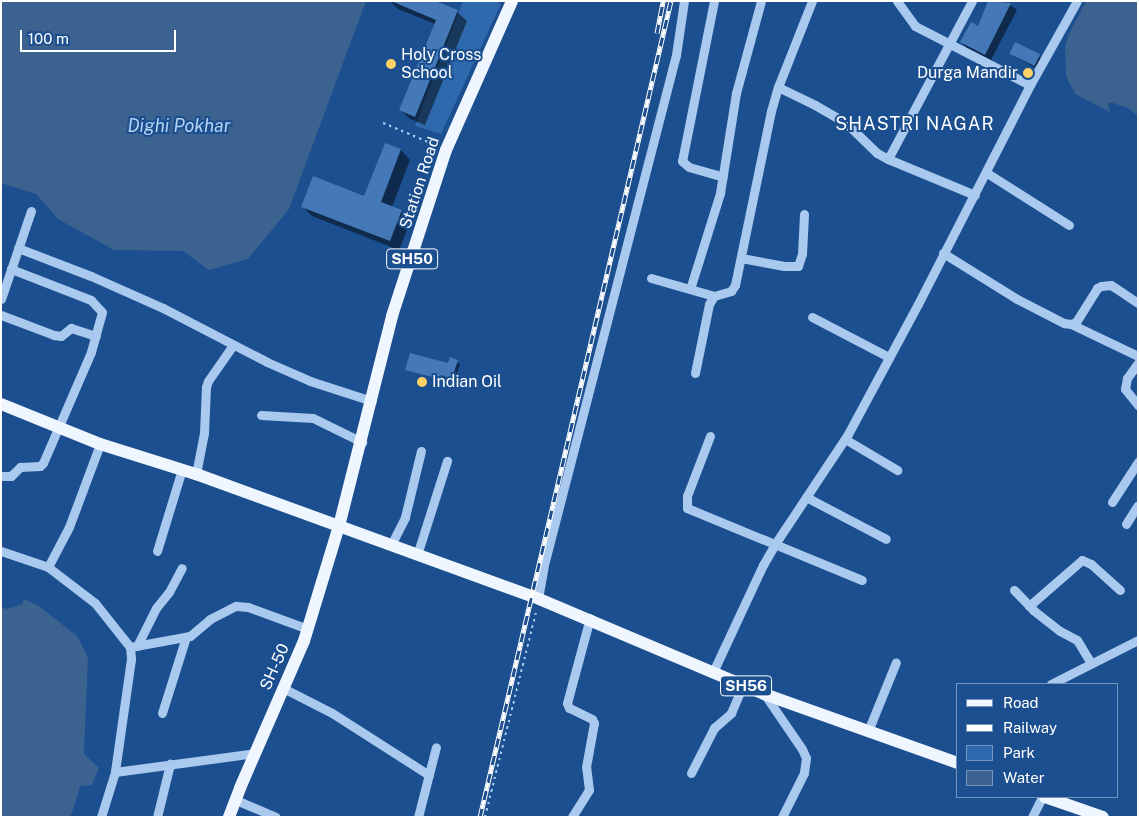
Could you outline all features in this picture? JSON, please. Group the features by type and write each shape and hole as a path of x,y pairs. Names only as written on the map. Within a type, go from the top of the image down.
{"main road":[{"name":"Station Road","path":"339,526 362,442 392,316 446,150 512,1"},
{"path":"1,404 100,444 182,469 339,526"},
{"name":"SH56","path":"339,526 590,618 764,694 956,763"},
{"name":"SH-50","path":"230,817 308,629 339,526"},
{"path":"1046,798 1103,817"}],"street":[{"path":"538,599 545,561 676,55 684,1"},
{"path":"714,1 682,161 689,167 723,178"},
{"path":"690,289 708,238 723,178 740,75 761,1"},
{"path":"650,278 714,296 731,291 741,258 778,88 812,1"},
{"path":"888,159 951,44 972,1"},
{"path":"712,672 775,544 845,439 987,173 1030,85 1077,1"},
{"path":"902,4 915,26 1030,85"},
{"path":"778,88 815,105 846,124 877,153 888,159 975,195"},
{"path":"987,173 1070,225"},
{"path":"1,299 31,211"},
{"path":"741,258 784,266 798,266 802,254 804,214"},
{"path":"18,248 91,276 163,308 233,345 310,381 372,401"},
{"path":"943,253 1017,299 1138,356"},
{"path":"1,476 11,476 20,467 40,466 60,428 96,336 102,312 99,306 91,300 11,269"},
{"path":"1071,324 1076,322 1097,288 1101,286 1111,285 1138,303"},
{"path":"695,373 709,304 714,296"},
{"path":"1,315 54,335 61,336 72,328 96,336"},
{"path":"812,317 889,357"},
{"path":"196,474 204,433 208,381 233,345"},
{"path":"1138,364 1127,378 1125,389 1138,405"},
{"path":"261,416 313,418 362,442"},
{"path":"710,436 687,496 687,508 862,580"},
{"path":"845,439 897,470"},
{"path":"48,568 69,527 100,444"},
{"path":"391,545 404,517 421,451"},
{"path":"417,555 447,461"},
{"path":"1112,502 1138,462"},
{"path":"157,551 182,469"},
{"path":"806,497 886,539"},
{"path":"1126,524 1138,505"},
{"path":"1,551 48,568 95,603 133,646"},
{"path":"1029,606 1082,560 1091,564 1120,590"},
{"path":"101,817 115,772 133,646 156,608 169,592 182,568"},
{"path":"1014,590 1029,606 1060,632 1077,640 1092,663"},
{"path":"133,646 196,634 210,619 230,608 242,605 308,629"},
{"path":"572,817 589,790 586,767 594,723 592,719 568,708 567,703 590,618"},
{"path":"162,713 186,637"},
{"path":"1052,683 1138,640"},
{"path":"868,731 896,662"},
{"path":"691,773 714,728 731,713 743,685"},
{"path":"283,688 332,713 429,775"},
{"path":"764,694 802,749 806,758 804,774 782,817"},
{"path":"418,817 436,747"},
{"path":"115,772 255,753"},
{"path":"156,817 170,764"},
{"path":"1032,817 1042,798"},
{"path":"236,800 276,817"}],"path":[{"path":"383,124 446,150"},
{"path":"485,817 538,599"}],"green space":[{"path":"463,1 496,1 501,4 441,134 415,126"}],"water":[{"name":"Dighi Pokhar","path":"1,1 366,1 289,209 248,259 209,270 183,251 114,250 58,219 36,194 1,183"},
{"path":"1086,1 1138,1 1138,116 1128,108 1113,103 1108,103 1110,112 1075,94 1066,76 1065,47 1069,34"},
{"path":"24,599 39,606 78,637 88,658 84,754 99,768 92,785 80,786 69,817 1,817 1,607 7,609 22,604"}],"building":[{"path":"391,1 435,1 458,10 415,117 399,110 436,20"},
{"path":"988,1 1011,3 985,55 960,42 971,22 978,26"},
{"path":"1015,42 1040,54 1034,66 1009,54"},
{"path":"385,143 401,149 381,202 402,210 390,241 301,207 313,176 364,196"},
{"path":"410,353 448,363 450,357 458,360 452,379 441,375 440,379 405,370"}],"railway":[{"path":"657,33 663,1"},
{"path":"480,817 671,1"}],"place":[{"name":"Holy Cross School","path":"391,64"},
{"name":"Durga Mandir","path":"1028,73"},
{"name":"Indian Oil","path":"422,382"}],"district":[{"name":"SHASTRI NAGAR","path":"915,124"}]}
